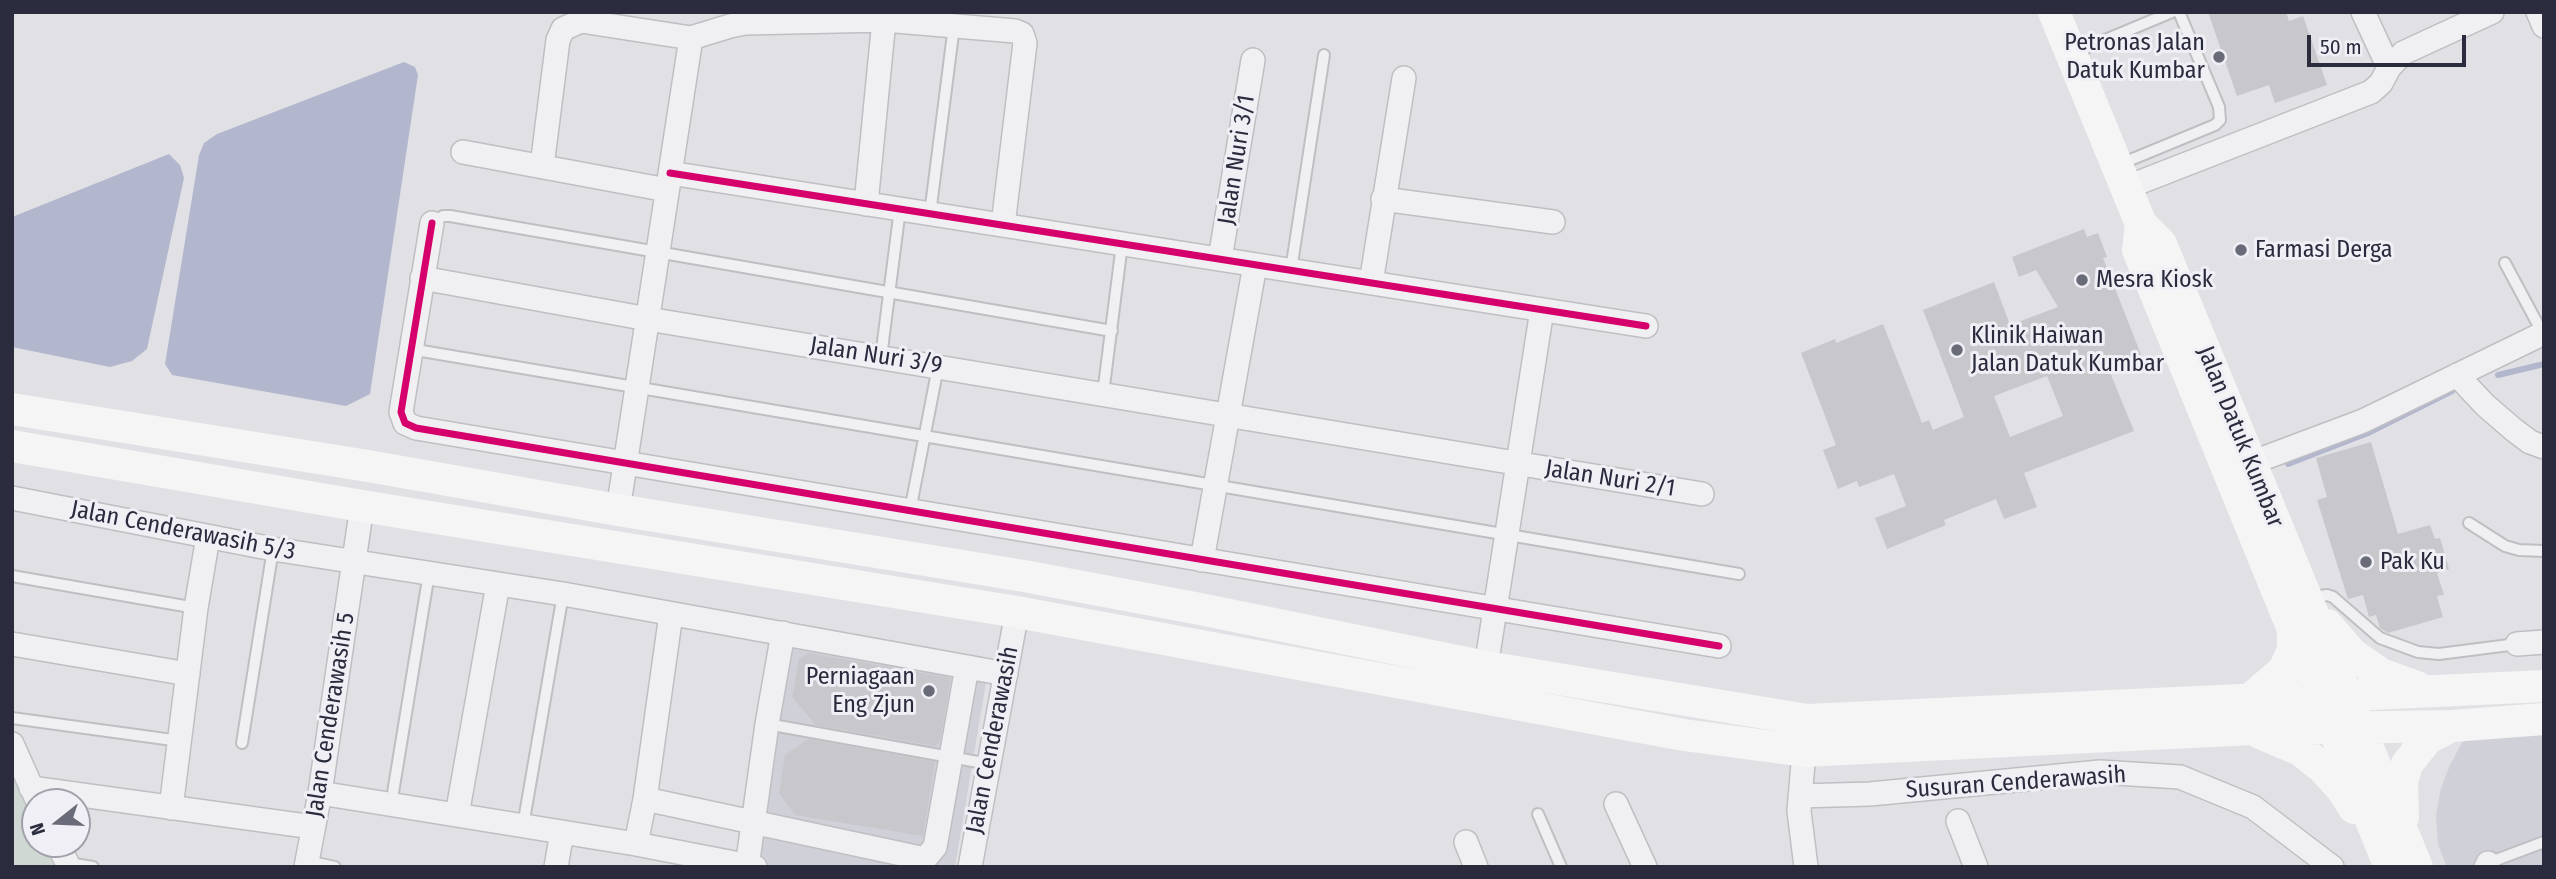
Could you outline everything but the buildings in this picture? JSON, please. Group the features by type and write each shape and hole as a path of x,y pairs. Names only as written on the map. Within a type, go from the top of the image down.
{"main road":[{"name":"Jalan Datuk Kumbar","path":"2054,12 2121,177 2139,237 2293,630 2334,697"},
{"name":"Jalan Datuk Kumbar","path":"2139,237 2161,244 2307,598 2334,697 2347,728 2403,832 2417,867"},
{"path":"12,409 368,466 1117,593 1486,667 1807,720 2250,715 2347,728 2452,726 2544,719"},
{"path":"12,446 362,506 1017,612 1684,735 1804,751 2250,715 2334,697 2544,686"},
{"path":"2307,598 2352,654 2381,674 2414,686 2448,690"},
{"path":"2250,715 2290,661 2293,630"},
{"path":"2250,715 2322,767 2342,789 2388,863"},
{"path":"2403,832 2402,782 2407,764 2428,738 2452,726"},
{"name":"Jalan Datuk Kumbar","path":"2347,728 2388,863"}],"street":[{"path":"2363,12 2389,68"},
{"path":"2121,177 2371,92 2403,53 2491,12"},
{"path":"2538,12 2544,26"},
{"path":"866,204 884,20"},
{"path":"542,166 558,40 563,29 580,22 691,38 745,23 884,20 1015,31 1022,34 1026,43 1003,225"},
{"path":"618,510 691,38"},
{"name":"Jalan Nuri 3/1","path":"1220,260 1253,60"},
{"path":"1371,283 1404,78"},
{"path":"463,152 542,166 900,209 1646,326"},
{"path":"1383,199 1553,222"},
{"path":"432,223 401,412 405,423 416,428 1720,646"},
{"path":"1202,560 1255,265"},
{"name":"Jalan Nuri 3/9","path":"422,278 648,319 1228,415"},
{"path":"1486,667 1542,310"},
{"path":"2251,463 2363,421 2544,333"},
{"path":"2457,375 2485,405 2514,430 2530,442 2544,447"},
{"name":"Jalan Nuri 2/1","path":"1228,415 1702,494"},
{"name":"Jalan Cenderawasih 5/3","path":"12,498 273,549 562,594 1006,674"},
{"name":"Jalan Cenderawasih 5","path":"306,864 320,793 362,506"},
{"path":"171,808 196,608 208,537"},
{"path":"457,815 498,584"},
{"name":"Jalan Cenderawasih","path":"970,867 1017,612"},
{"path":"636,844 645,799 671,614"},
{"path":"320,793 636,844 750,866 752,823 783,633"},
{"path":"2517,645 2544,642"},
{"path":"12,645 188,674"},
{"path":"645,799 906,862 925,859 935,847 967,667"},
{"path":"12,744 32,788"},
{"path":"1804,751 1800,796 1806,867"},
{"name":"Susuran Cenderawasih","path":"1800,796 1870,794 2100,772 2180,777 2253,807 2332,867"},
{"path":"91,800 313,827"},
{"path":"1616,804 1645,867"},
{"path":"1958,821 1976,867"},
{"path":"556,867 562,832"},
{"path":"1466,842 1476,867"}],"lane":[{"path":"2072,54 2172,12"},
{"path":"2121,177 2220,120 2219,107 2179,12"},
{"path":"930,214 954,26"},
{"path":"1291,271 1324,55"},
{"path":"881,357 900,209"},
{"path":"432,223 443,216 450,216 1112,331"},
{"path":"1103,394 1122,244"},
{"path":"2505,263 2544,333"},
{"path":"410,349 1739,574"},
{"path":"910,511 938,367"},
{"path":"2469,523 2505,546 2519,550 2544,551"},
{"path":"242,743 273,549"},
{"path":"391,805 429,572"},
{"path":"12,576 196,608"},
{"path":"523,826 562,594"},
{"path":"2307,598 2327,595 2333,597 2380,638 2418,652 2439,654 2517,645"},
{"path":"12,718 180,741"},
{"path":"767,724 989,764"},
{"path":"1538,814 1561,867"},
{"path":"2487,865 2544,842"},
{"path":"65,858 93,867"},
{"path":"306,864 335,867"}],"shaded area":[{"path":"790,625 990,659 955,867 749,867"},
{"path":"2544,734 2544,867 2447,867 2438,845 2436,815 2441,788 2464,739"},
{"path":"12,773 21,793 21,858 50,858 54,867 12,867"}],"water":[{"path":"404,62 415,67 418,75 370,394 346,406 172,375 165,364 199,155 204,143 217,134"},
{"path":"169,154 180,165 184,178 147,349 132,361 110,367 12,347 12,217"}],"waterway":[{"path":"2498,375 2544,364"},
{"path":"2288,464 2368,433 2452,391"}],"cycle path":[{"path":"670,173 1646,326"},
{"path":"432,223 401,412 405,423 416,428 1719,646"}],"place":[{"name":"Petronas Jalan Datuk Kumbar","path":"2219,57"},
{"name":"Farmasi Derga","path":"2241,250"},
{"name":"Mesra Kiosk","path":"2082,280"},
{"name":"Klinik Haiwan Jalan Datuk Kumbar","path":"1957,350"},
{"name":"Pak Ku","path":"2366,562"},
{"name":"Perniagaan Eng Zjun","path":"929,691"}]}
